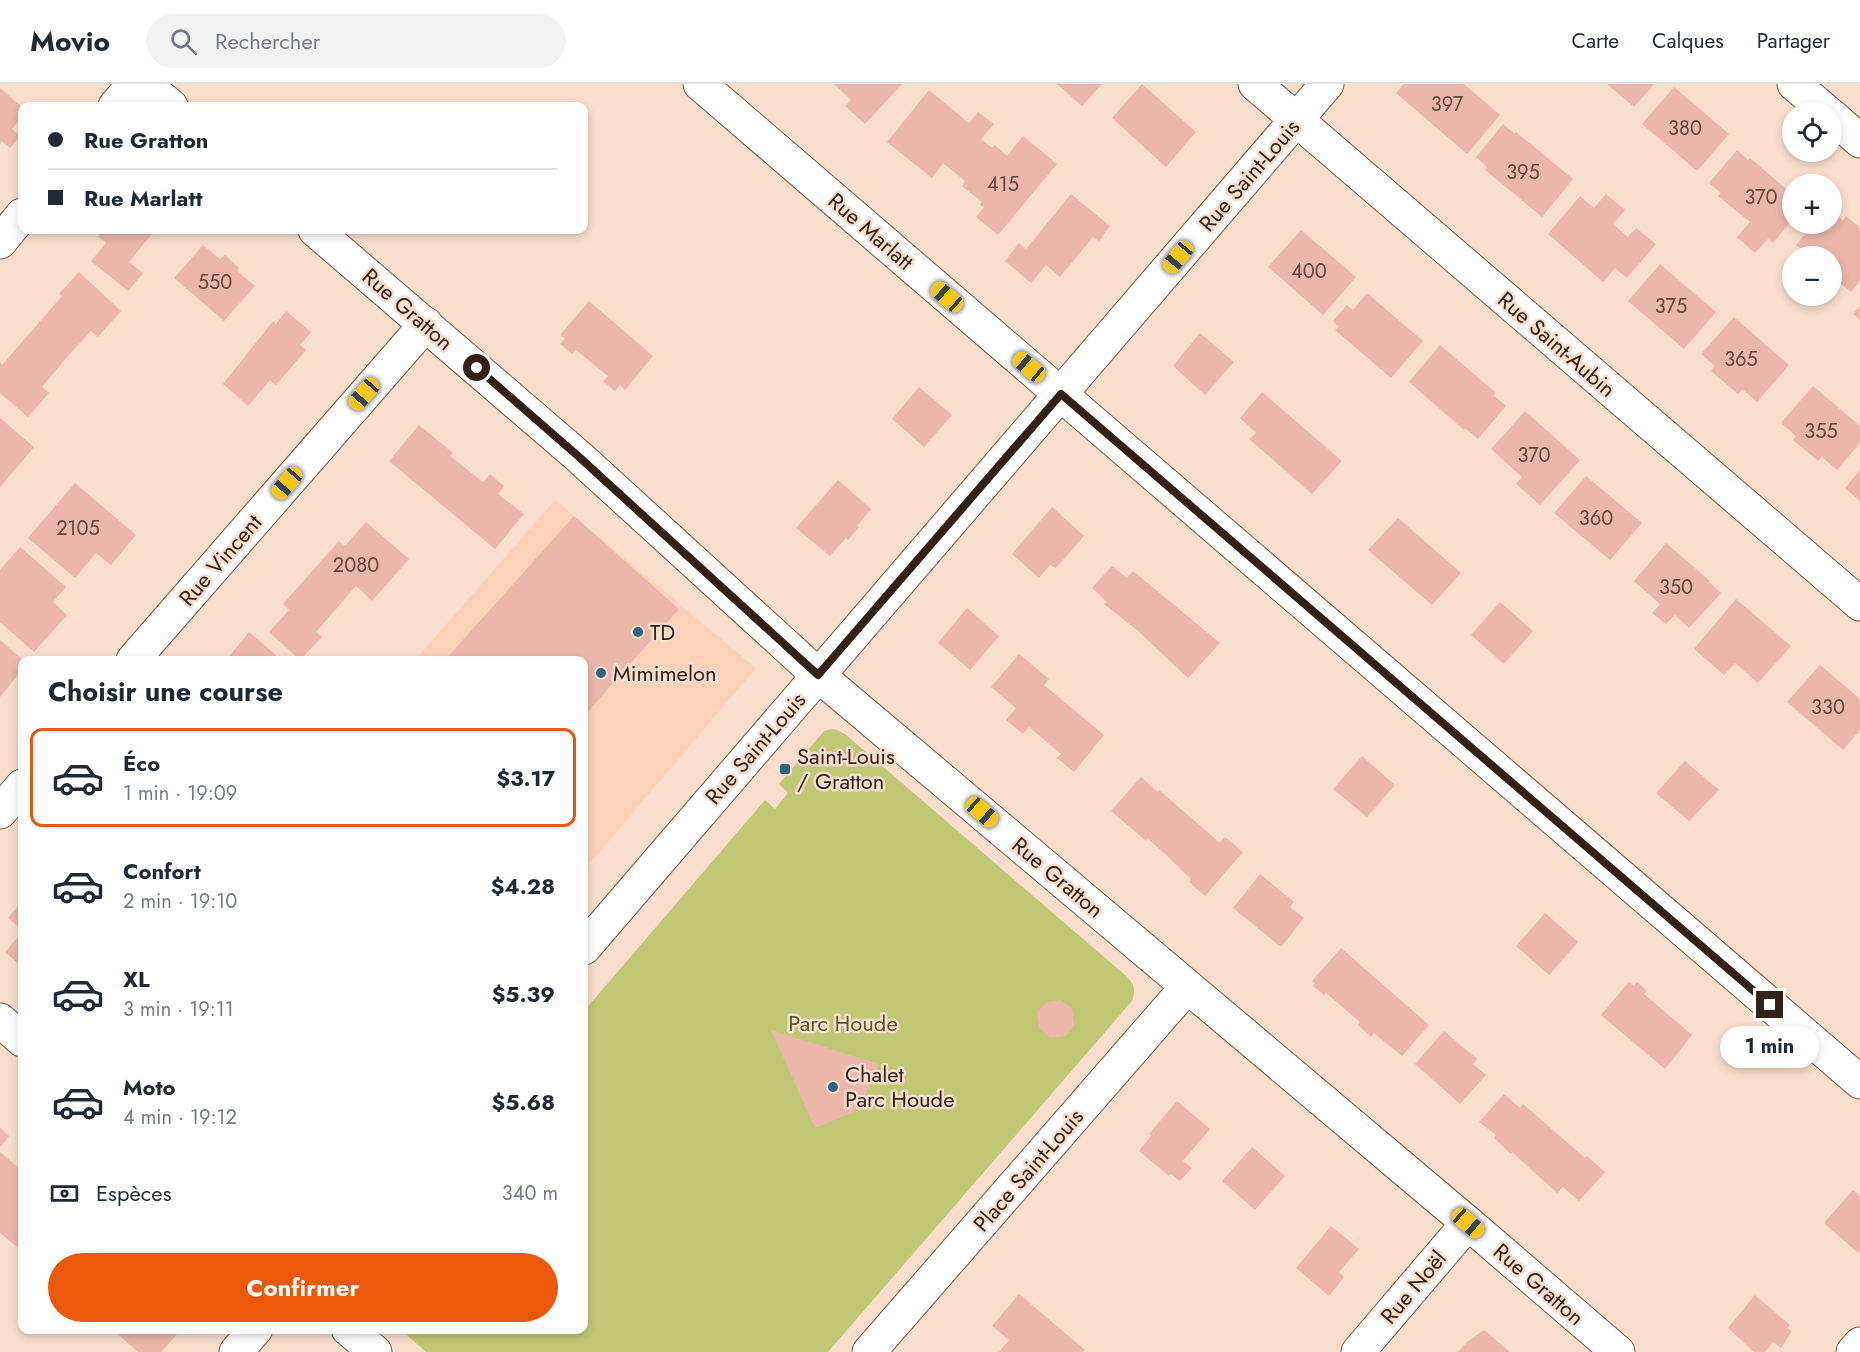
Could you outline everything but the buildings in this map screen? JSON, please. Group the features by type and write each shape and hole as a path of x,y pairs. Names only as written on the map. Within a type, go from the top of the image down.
{"street":[{"path":"118,102 134,84"},
{"path":"144,84 166,102"},
{"name":"Rue Marlatt","path":"700,84 1860,1082"},
{"name":"Rue Saint-Aubin","path":"1255,84 1860,604"},
{"name":"Rue Saint-Louis","path":"588,943 1327,84"},
{"path":"1795,84 1816,102"},
{"path":"1842,125 1860,141"},
{"path":"0,242 18,220"},
{"name":"Rue Gratton","path":"320,234 578,456 818,675 1618,1352"},
{"name":"Rue Vincent","path":"136,656 426,324"},
{"path":"0,812 18,791"},
{"name":"Place Saint-Louis","path":"869,1352 1187,987"},
{"path":"0,1020 18,1036"},
{"name":"Rue Noël","path":"1358,1352 1468,1223"},
{"path":"236,1352 252,1334"},
{"path":"354,1334 375,1352"},
{"path":"1853,1352 1860,1344"}],"shaded area":[{"path":"555,500 756,668 588,865 588,656 418,656"}],"green space":[{"name":"Parc Houde","path":"832,729 845,734 1125,975 1133,986 1132,1001 828,1352 426,1352 406,1334 588,1334 588,1006 765,800 775,809 788,793 779,784 824,731"}],"place":[{"name":"TD","path":"638,632"},
{"name":"Mimimelon","path":"601,673"},
{"name":"Saint-Louis / Gratton","path":"785,769"},
{"name":"Chalet Parc Houde","path":"833,1087"}],"route":[{"path":"477,368 578,456 818,675 1061,394 1770,1005"}]}
